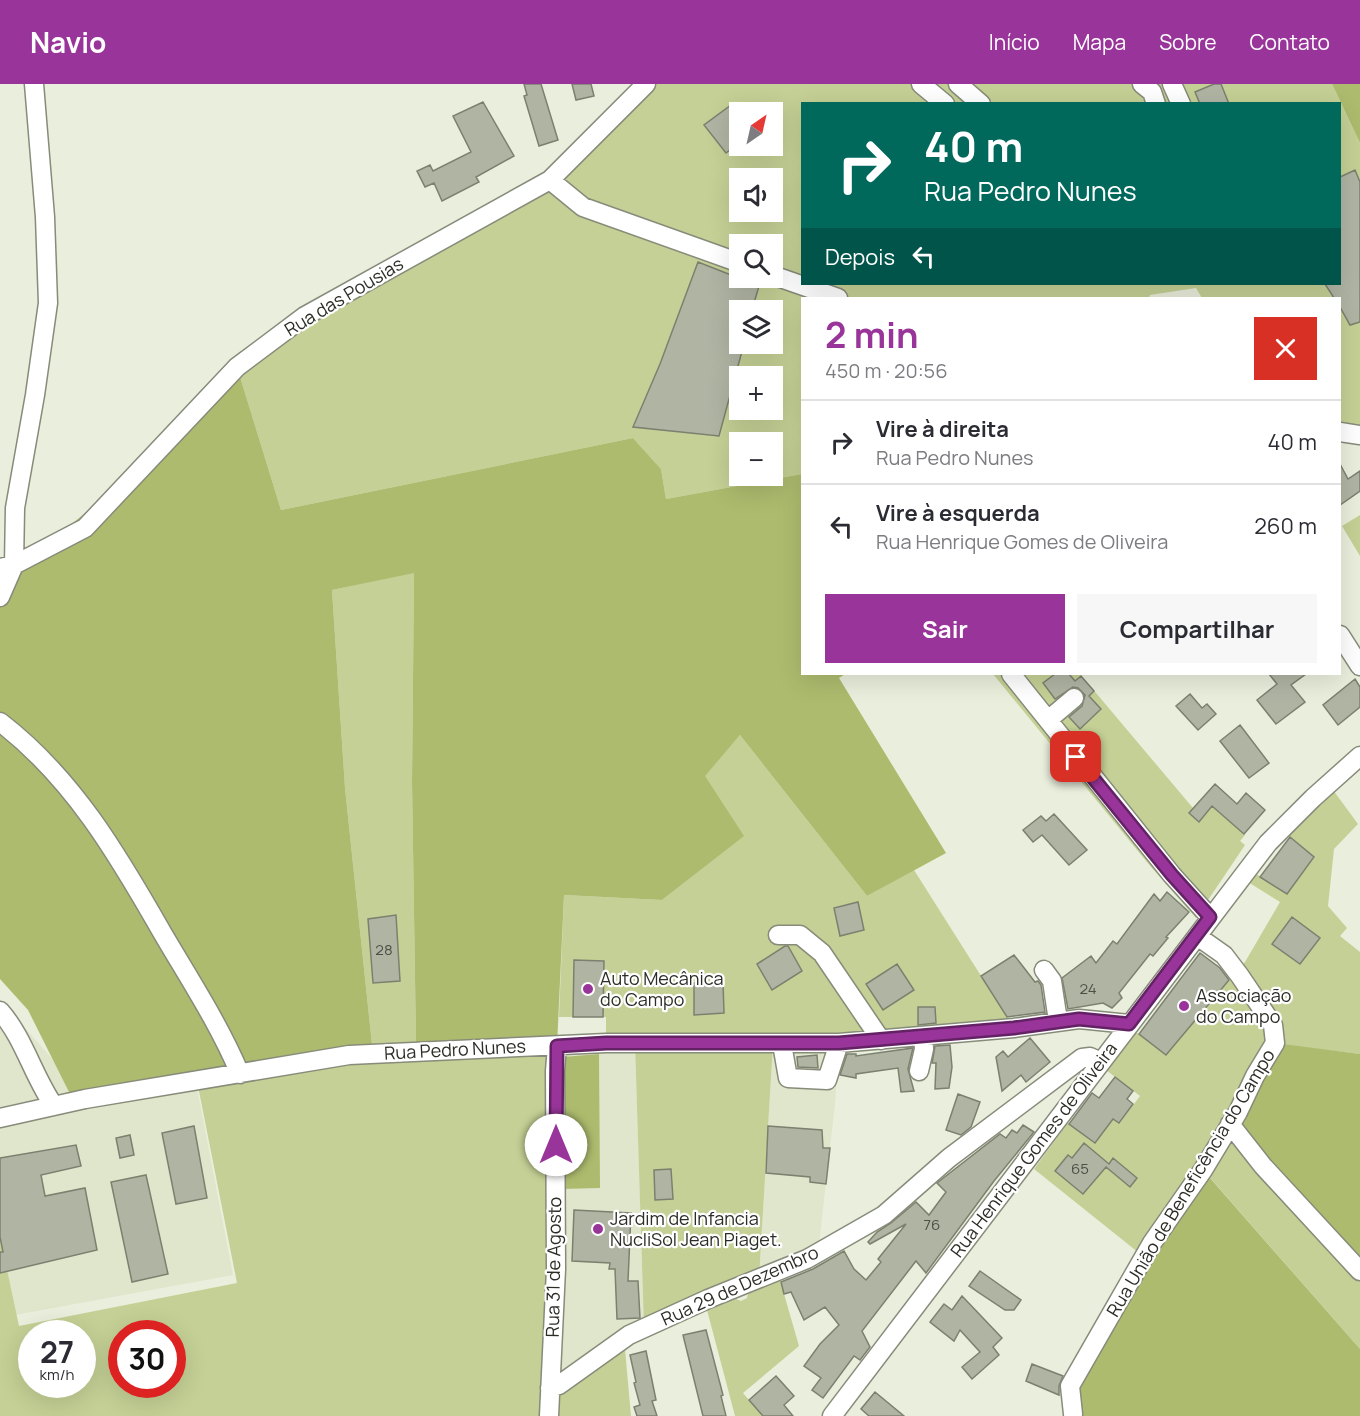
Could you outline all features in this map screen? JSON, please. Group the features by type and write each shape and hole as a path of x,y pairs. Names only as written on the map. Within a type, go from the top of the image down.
{"street":[{"path":"0,597 35,395 48,303 45,217 34,84"},
{"name":"Rua das Pousias","path":"7,566 84,528 237,367 305,316 550,180 646,84"},
{"path":"921,84 943,102"},
{"path":"958,84 979,102"},
{"path":"1142,84 1152,92 1155,102"},
{"path":"1172,84 1180,102"},
{"path":"550,180 583,207 729,259"},
{"path":"783,279 835,297"},
{"path":"1341,432 1360,435"},
{"path":"1341,637 1360,666"},
{"path":"1012,675 1172,875 1210,917"},
{"path":"1045,716 1071,695"},
{"path":"0,722 56,774 109,842 200,993 240,1074"},
{"name":"Rua Henrique Gomes de Oliveira","path":"832,1416 1210,917 1279,830 1360,756"},
{"path":"778,935 800,935 822,953 887,1039"},
{"name":"Rua União de Beneficência do Campo","path":"1073,1414 1070,1386 1152,1243 1203,1170 1275,1044 1273,1025 1224,955 1197,936"},
{"path":"842,967 887,1039"},
{"path":"1044,970 1052,981 1057,1001 1058,1021"},
{"path":"0,1011 10,1022 41,1088 54,1106"},
{"name":"Rua Pedro Nunes","path":"0,1118 54,1106 349,1055 606,1043 839,1043 1014,1028 1079,1019 1129,1024"},
{"path":"919,1071 924,1049 922,1036"},
{"path":"782,1044 788,1078 827,1080 839,1043"},
{"name":"Rua 31 de Agosto","path":"549,1416 556,1269 555,1071 557,1046"},
{"name":"Rua 29 de Dezembro","path":"550,1388 559,1385 629,1335 689,1307 807,1259 884,1215 949,1158 1082,1058 1090,1057 1101,1062"},
{"path":"1230,1124 1263,1166 1360,1271"}],"shaded area":[{"path":"0,1000 80,1090 194,1072 233,1275 15,1315 0,1416"},
{"path":"839,1043 835,1104 818,1253 759,1278 773,1044"},
{"name":"Jardim de Infancia NucliSol Jean Piaget.","path":"635,1044 644,1328 559,1385 557,1046"}],"green space":[{"path":"646,84 1332,84 1341,102 801,102 801,285 1326,285 1333,297 1201,297 1196,288 1150,295 1149,297 801,297 801,474 783,477 783,432 729,432 729,486 737,486 666,499 661,469 633,438 281,510 237,367 305,316 550,180"},
{"path":"1332,84 1360,84 1360,143 1341,102"},
{"path":"1341,103 1360,143 1360,182 1355,170 1341,177"},
{"path":"1341,309 1350,325 1360,322 1360,435 1341,432"},
{"path":"237,367 281,510 633,438 661,469 666,499 737,486 783,486 783,477 801,474 801,675 844,675 839,678 946,853 867,896 740,735 705,776 744,836 662,900 564,895 557,1046 416,1043 412,782 414,573 332,590 345,788 373,1054 74,1102 28,1010 0,979 0,568 34,554 144,466"},
{"path":"1360,515 1360,556 1342,526"},
{"path":"414,572 412,782 416,1043 557,1046 550,1387 624,1338 631,1416 0,1416 0,1237 18,1321 18,1398 96,1398 96,1320 49,1320 237,1283 197,1081 373,1054 345,788 332,590"},
{"path":"994,675 1081,675 1193,808 1189,813 1199,822 1212,806 1245,835 1240,841 1245,845 1196,918 1151,867"},
{"path":"740,735 867,896 914,870 1014,1028 773,1044 759,1278 644,1328 635,1044 606,1043 606,1017 603,1017 604,961 574,960 573,1017 559,1017 564,895 662,900 743,836 704,776"},
{"path":"1333,790 1358,824 1334,849 1328,906 1347,928 1340,936 1360,952 1360,1054 1275,1044 1144,1257 1034,1169 1068,1123 1095,1143 1113,1119 1120,1123 1140,1096 1106,1070 1136,1032 1166,1054 1245,962 1280,902 1248,882 1255,873 1287,894 1314,857 1287,835"},
{"path":"1275,1043 1360,1054 1360,1269 1233,1125"},
{"path":"599,1054 600,1188 561,1189 563,1057"},
{"path":"1232,1129 1360,1274 1360,1349 1206,1173"},
{"path":"1203,1170 1360,1349 1360,1416 1073,1416 1070,1386"},
{"path":"780,1280 799,1346 743,1393 763,1416 735,1416 707,1310 736,1299 741,1301 747,1298 748,1294"}],"building":[{"path":"524,84 541,84 558,140 539,146 524,96 527,95"},
{"path":"572,84 591,84 594,96 576,100"},
{"path":"1214,84 1221,84 1228,102 1199,102 1195,92"},
{"path":"483,102 514,156 476,177 479,182 442,201 434,183 425,187 417,171 430,165 433,171 471,152 453,116"},
{"path":"729,106 729,151 726,153 704,125"},
{"path":"1355,170 1360,182 1360,322 1350,325 1341,309 1341,297 1333,297 1326,285 1341,285 1341,177"},
{"path":"698,262 729,274 729,288 758,288 755,300 729,300 729,354 741,354 738,366 729,366 729,399 719,436 633,427 660,364"},
{"path":"1341,466 1348,479 1360,471 1360,491 1341,504"},
{"path":"1054,675 1070,675 1075,681 1081,676 1094,691 1089,696 1101,709 1080,729 1069,717 1082,706 1085,695 1078,688 1073,687 1055,699 1043,683"},
{"path":"1270,675 1305,675 1291,685 1305,702 1276,724 1257,700 1277,684"},
{"path":"1355,679 1360,687 1360,707 1338,725 1323,705"},
{"path":"1190,694 1202,708 1207,704 1216,714 1198,730 1176,706"},
{"path":"1240,725 1269,763 1249,778 1220,741"},
{"path":"1215,784 1237,804 1246,793 1265,810 1244,834 1212,806 1199,822 1189,813"},
{"path":"1054,814 1087,850 1069,865 1042,835 1033,842 1023,830 1041,816 1046,821"},
{"path":"1290,837 1314,857 1287,894 1260,877"},
{"path":"1167,892 1189,912 1166,937 1168,938 1153,956 1150,954 1119,993 1122,998 1112,1008 1103,1003 1068,1009 1062,978 1091,956 1096,963 1113,941 1117,944 1154,894 1160,901"},
{"path":"858,902 864,930 840,936 834,908"},
{"path":"396,915 400,981 373,983 368,919"},
{"path":"1292,917 1320,938 1300,964 1272,944"},
{"path":"788,946 802,971 772,990 757,964"},
{"name":"Associação do Campo","path":"1200,953 1220,968 1229,980 1166,1055 1139,1034"},
{"path":"1014,955 1035,982 1038,981 1041,985 1045,1012 1007,1017 981,976"},
{"name":"Auto Mecânica do Campo","path":"574,960 604,961 603,1017 573,1017"},
{"path":"897,964 914,990 883,1010 866,984"},
{"path":"723,982 724,1013 694,1015 694,983"},
{"path":"918,1007 935,1007 936,1023 918,1025"},
{"path":"1030,1038 1050,1062 1026,1082 1021,1075 1002,1091 996,1057 1003,1051 1008,1057"},
{"path":"950,1045 952,1067 949,1088 935,1089 936,1063 932,1063 935,1046"},
{"path":"913,1048 908,1069 914,1091 901,1092 898,1068 856,1074 856,1078 840,1075 847,1054 856,1054 856,1056"},
{"path":"817,1055 818,1068 798,1067 797,1057"},
{"path":"1115,1077 1133,1091 1127,1099 1133,1104 1119,1123 1113,1119 1095,1143 1069,1124 1092,1093 1099,1098"},
{"path":"958,1094 980,1102 971,1127 961,1135 946,1130"},
{"path":"1023,1125 1034,1132 994,1181 926,1273 916,1261 862,1331 870,1347 860,1360 854,1356 823,1398 812,1390 821,1378 804,1366 820,1344 839,1325 825,1307 804,1320 791,1292 784,1294 781,1282 813,1269 844,1251 854,1269 866,1280 881,1262 878,1259 906,1224 870,1244 868,1242 877,1232 916,1202 929,1215 946,1192 937,1183 1000,1134 1006,1138 1012,1130 1017,1133"},
{"path":"194,1126 207,1198 176,1204 162,1133"},
{"path":"768,1126 822,1130 823,1148 830,1148 826,1184 810,1182 810,1177 766,1173"},
{"path":"130,1135 134,1155 120,1158 116,1138"},
{"path":"1084,1143 1109,1164 1113,1158 1137,1178 1130,1187 1106,1167 1083,1194 1055,1171 1068,1155 1072,1158"},
{"path":"76,1145 81,1166 41,1175 45,1196 85,1188 97,1250 0,1273 0,1252 3,1252 0,1237 0,1158"},
{"path":"671,1169 673,1199 655,1200 654,1170"},
{"path":"146,1175 168,1274 132,1282 111,1182"},
{"path":"574,1210 631,1213 628,1281 638,1281 640,1318 617,1319 615,1269 609,1269 610,1263 572,1261"},
{"path":"980,1271 1021,1300 1014,1310 1005,1310 969,1286"},
{"path":"962,1296 1002,1338 993,1347 999,1355 972,1379 962,1367 980,1352 960,1330 954,1341 930,1322 944,1304 952,1310"},
{"path":"706,1330 723,1395 721,1396 726,1416 703,1416 683,1335"},
{"path":"646,1351 656,1400 652,1401 657,1416 637,1416 634,1407 640,1405 630,1355"},
{"path":"1032,1364 1063,1376 1059,1386 1059,1395 1026,1381"},
{"path":"776,1376 794,1396 784,1405 793,1416 763,1416 749,1400"},
{"path":"875,1392 904,1416 869,1416 861,1409"}],"place":[{"name":"Auto Mecânica do Campo","path":"588,989"},
{"name":"Associação do Campo","path":"1184,1006"},
{"name":"Jardim de Infancia NucliSol Jean Piaget.","path":"598,1229"}],"route":[{"path":"556,1145 557,1046 606,1043 839,1043 1014,1028 1079,1019 1129,1024 1210,917 1172,875 1076,757"}]}
